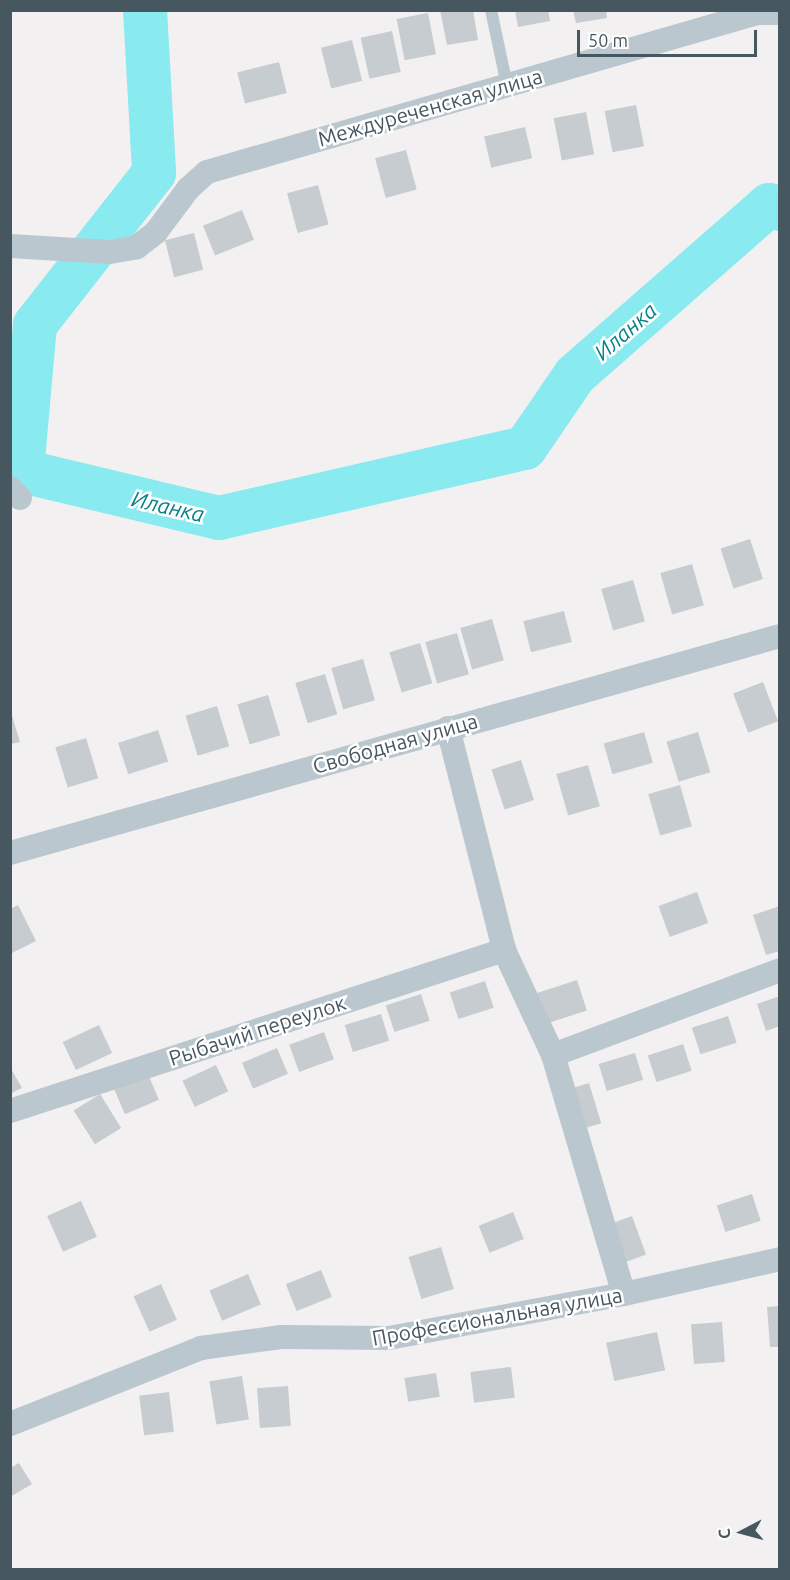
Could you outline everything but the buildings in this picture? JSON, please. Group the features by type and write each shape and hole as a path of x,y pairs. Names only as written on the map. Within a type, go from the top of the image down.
{"street":[{"name":"Междуреченская улица","path":"10,246 59,247 110,252 136,247 156,232 188,189 207,172 757,13 780,13"},
{"name":"Свободная улица","path":"10,854 448,728 780,636"},
{"path":"448,728 504,950 553,1055 624,1294"},
{"name":"Рыбачий переулок","path":"10,1111 504,950"},
{"path":"553,1055 780,970"},
{"name":"Профессиональная улица","path":"10,1424 201,1348 263,1338 389,1338 624,1294 780,1259"}],"lane":[{"path":"491,10 507,85"}],"waterway":[{"name":"Иланка","path":"145,10 154,173 35,325 22,471 219,518 525,448 575,375 769,205 780,209"}]}
